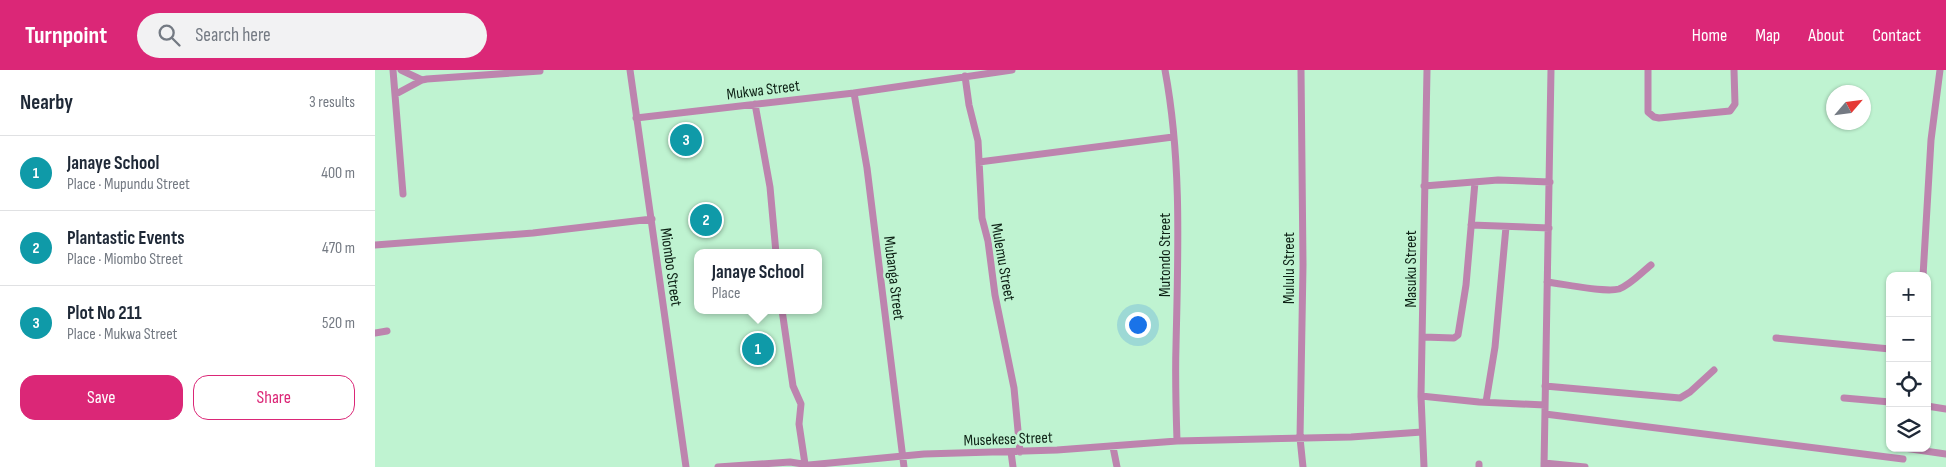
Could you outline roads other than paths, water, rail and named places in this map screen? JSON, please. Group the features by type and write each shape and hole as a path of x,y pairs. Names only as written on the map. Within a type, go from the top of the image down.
{"street":[{"path":"393,70 403,194"},
{"path":"401,70 422,80"},
{"name":"Miombo Street","path":"629,70 686,467"},
{"name":"Mukwa Street","path":"637,118 854,93 1012,70"},
{"name":"Mutondo Street","path":"1165,70 1171,103 1177,162 1177,441"},
{"name":"Mululu Street","path":"1301,70 1303,265 1300,438 1303,467"},
{"name":"Masuku Street","path":"1424,467 1421,396 1427,70"},
{"path":"1551,70 1544,465 1585,467"},
{"path":"1648,70 1648,112 1654,117 1659,118 1730,111 1735,104 1734,70"},
{"path":"1923,272 1931,140 1940,70"},
{"path":"396,94 422,80 540,72"},
{"name":"Mulemu Street","path":"965,76 970,111 978,141 982,218 988,241 995,295 1014,388 1020,452"},
{"name":"Mubanga Street","path":"854,93 867,168 905,467"},
{"path":"755,104 770,187 776,249"},
{"path":"979,162 1173,137"},
{"path":"1424,186 1498,180 1550,182"},
{"path":"1423,337 1454,338 1458,335 1475,182"},
{"path":"375,245 533,234 652,220"},
{"path":"1471,225 1549,228"},
{"path":"1486,402 1495,347 1507,227"},
{"path":"1547,282 1613,290 1625,286 1651,265"},
{"path":"783,314 793,386 801,404 799,424 807,465"},
{"path":"375,333 387,331"},
{"path":"1776,338 1886,349"},
{"path":"1545,386 1680,398 1691,392 1714,370"},
{"path":"1421,396 1545,405"},
{"path":"1844,398 1886,402"},
{"path":"1931,407 1946,409"},
{"path":"1545,414 1903,463"},
{"name":"Musekese Street","path":"718,467 790,462 807,465 923,454 1020,452 1113,447 1177,441 1351,437 1422,432"},
{"path":"1113,447 1117,467"},
{"path":"1011,452 1013,467"},
{"path":"1931,452 1946,454"}],"place":[{"name":"Plot No 211","path":"686,140"},
{"name":"Plantastic Events","path":"706,220"},
{"name":"Janaye School","path":"758,349"}]}
